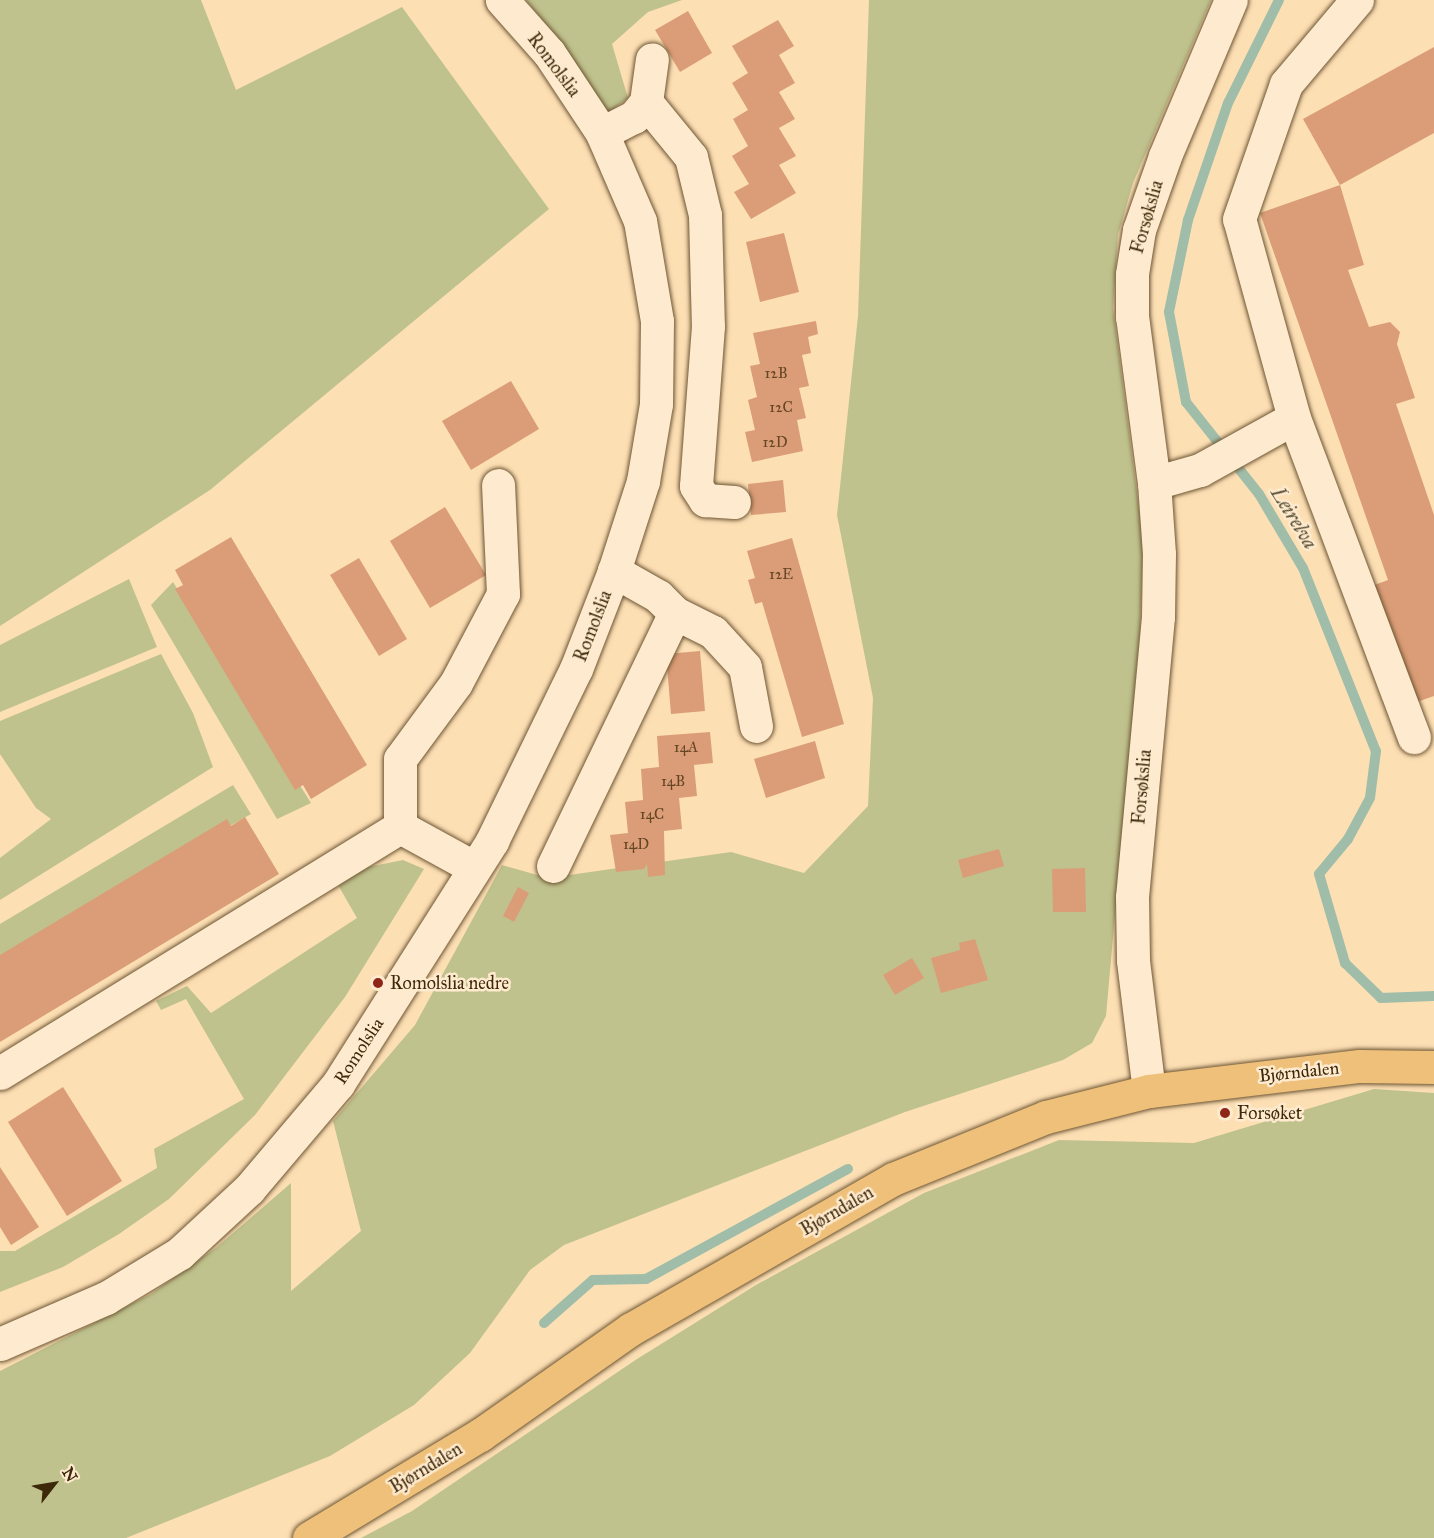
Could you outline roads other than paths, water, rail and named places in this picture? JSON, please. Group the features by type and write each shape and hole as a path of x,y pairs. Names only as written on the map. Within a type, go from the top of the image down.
{"main road":[{"name":"Bjørndalen","path":"309,1538 480,1435 631,1329 893,1179 1046,1117 1149,1091 1360,1066 1434,1068"}],"street":[{"name":"Romolslia","path":"0,1344 106,1298 180,1253 249,1189 338,1084 475,868 576,669 614,571 643,481 656,404 657,321 640,222 602,133 549,53 502,0"},
{"name":"Forsøkslia","path":"1149,1091 1132,960 1132,897 1158,617 1154,483 1138,372 1132,274 1139,230 1165,156 1231,0"},
{"path":"1357,0 1286,84 1239,219 1294,418 1414,736"},
{"path":"602,133 634,117 646,102 652,59"},
{"path":"646,102 691,157 705,215 708,326 696,486 705,500 734,502"},
{"path":"1154,483 1200,470 1247,441 1294,418"},
{"path":"400,827 400,759 456,683 503,594 498,485"},
{"name":"Romolslia","path":"614,571 658,596 675,613 714,632 745,667 756,726"},
{"path":"553,866 675,613"},
{"path":"400,827 475,868"},
{"path":"0,1072 400,827"}],"waterway":[{"name":"Leirelva","path":"1279,0 1228,103 1188,220 1169,312 1186,402 1259,494 1303,568 1376,751 1370,798 1348,839 1319,874 1345,963 1381,998 1434,996"},
{"path":"544,1323 593,1280 646,1279 848,1169"}],"place":[{"name":"Romolslia nedre","path":"378,983"},
{"name":"Forsøket","path":"1225,1113"}]}
